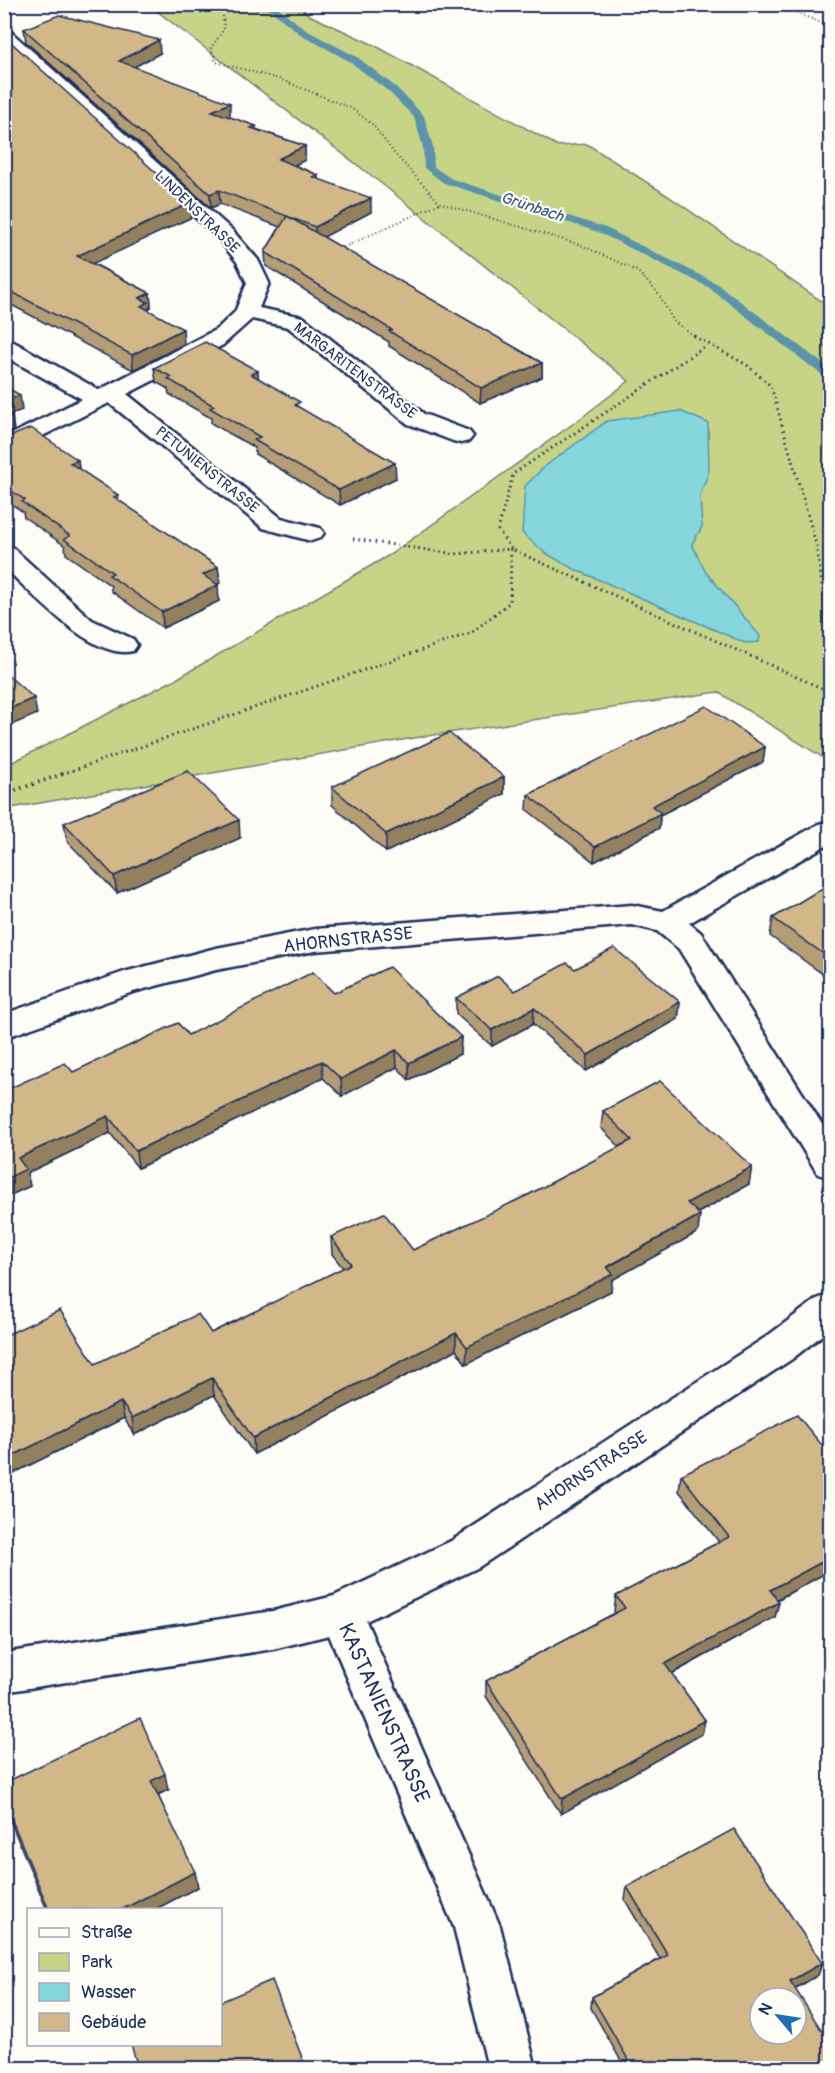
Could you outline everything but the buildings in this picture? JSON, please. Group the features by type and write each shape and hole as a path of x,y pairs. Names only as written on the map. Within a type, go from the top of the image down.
{"street":[{"name":"LINDENSTRASSE","path":"4,35 225,234 247,260 258,283 248,312 235,327 215,340 4,448"},
{"name":"MARGARITENSTRASSE","path":"248,312 295,322 416,419 461,436"},
{"name":"PETUNIENSTRASSE","path":"4,346 104,396 124,402 272,523 311,533"},
{"path":"4,553 83,626 123,645"},
{"path":"666,922 831,831"},
{"name":"AHORNSTRASSE","path":"4,1027 124,983 216,959 315,940 632,915 666,922 690,941 831,1165"},
{"name":"AHORNSTRASSE","path":"341,1614 465,1554 779,1348 831,1309"},
{"name":"KASTANIENSTRASSE","path":"4,1673 273,1630 341,1614 477,1926 512,2068"}],"path":[{"path":"222,4 224,29 211,48 216,62 279,79 351,108 373,125 394,153 440,203 580,245 638,271 658,293 674,322 707,345 747,365 771,386 816,544 828,625 828,691 831,696"},
{"path":"778,4 831,27"},
{"path":"335,252 440,203"},
{"path":"4,794 471,633 510,602 511,549 498,530 513,474 707,345"},
{"path":"311,533 455,554 511,549 828,691"}],"green space":[{"path":"149,5 298,5 309,15 374,45 558,146 587,144 668,196 830,307 830,762 718,692 414,738 5,809 5,766 178,678 391,554 629,381 382,184"}],"water":[{"path":"680,411 708,423 709,471 700,496 702,527 692,544 705,571 760,636 759,642 745,643 574,569 545,553 522,533 525,486 544,467 607,421"}],"waterway":[{"name":"Grünbach","path":"267,4 303,32 353,59 393,90 419,116 428,147 429,168 448,181 602,230 712,285 828,373 830,382"}]}
